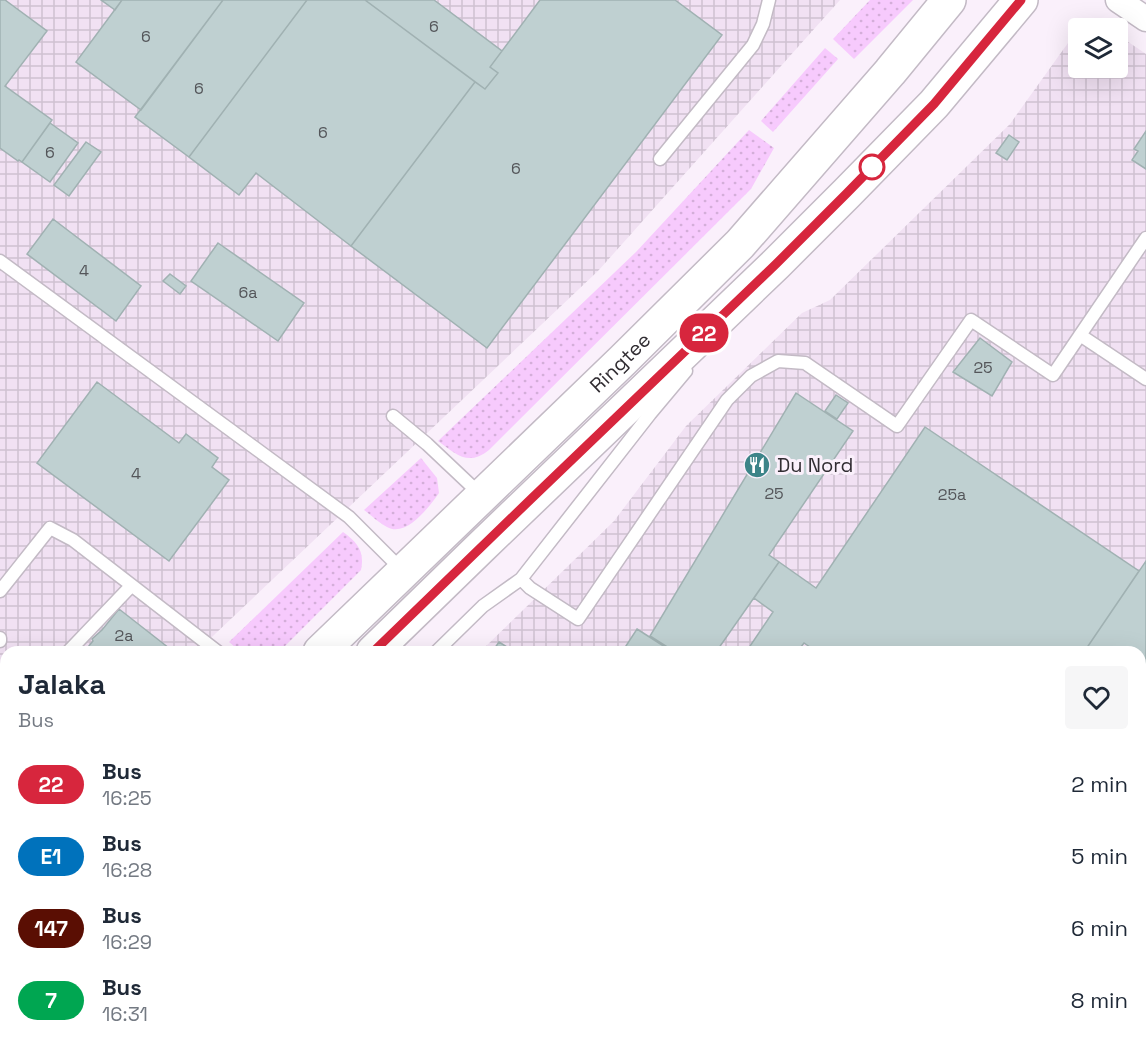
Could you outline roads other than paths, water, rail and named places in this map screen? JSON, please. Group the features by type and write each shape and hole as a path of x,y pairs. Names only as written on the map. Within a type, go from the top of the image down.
{"main road":[{"name":"Ringtee","path":"326,646 740,244 876,88 949,0"},
{"name":"Ringtee","path":"379,646 776,264 934,104 1021,0"}],"street":[{"path":"1118,0 1146,19"}],"lane":[{"path":"660,159 753,45 763,24 769,0"},
{"path":"521,579 530,588 578,619 727,400 751,376 778,361 805,363 897,426 971,320 1053,375 1146,238"},
{"path":"0,261 349,517 404,572"},
{"path":"442,646 483,606 521,579 650,414 776,264"},
{"path":"1080,335 1146,379"},
{"path":"393,416 427,444 482,496"},
{"path":"0,591 50,528 73,540 210,646"},
{"path":"74,646 131,586"}],"place":[{"name":"Du Nord","path":"757,465"}]}
